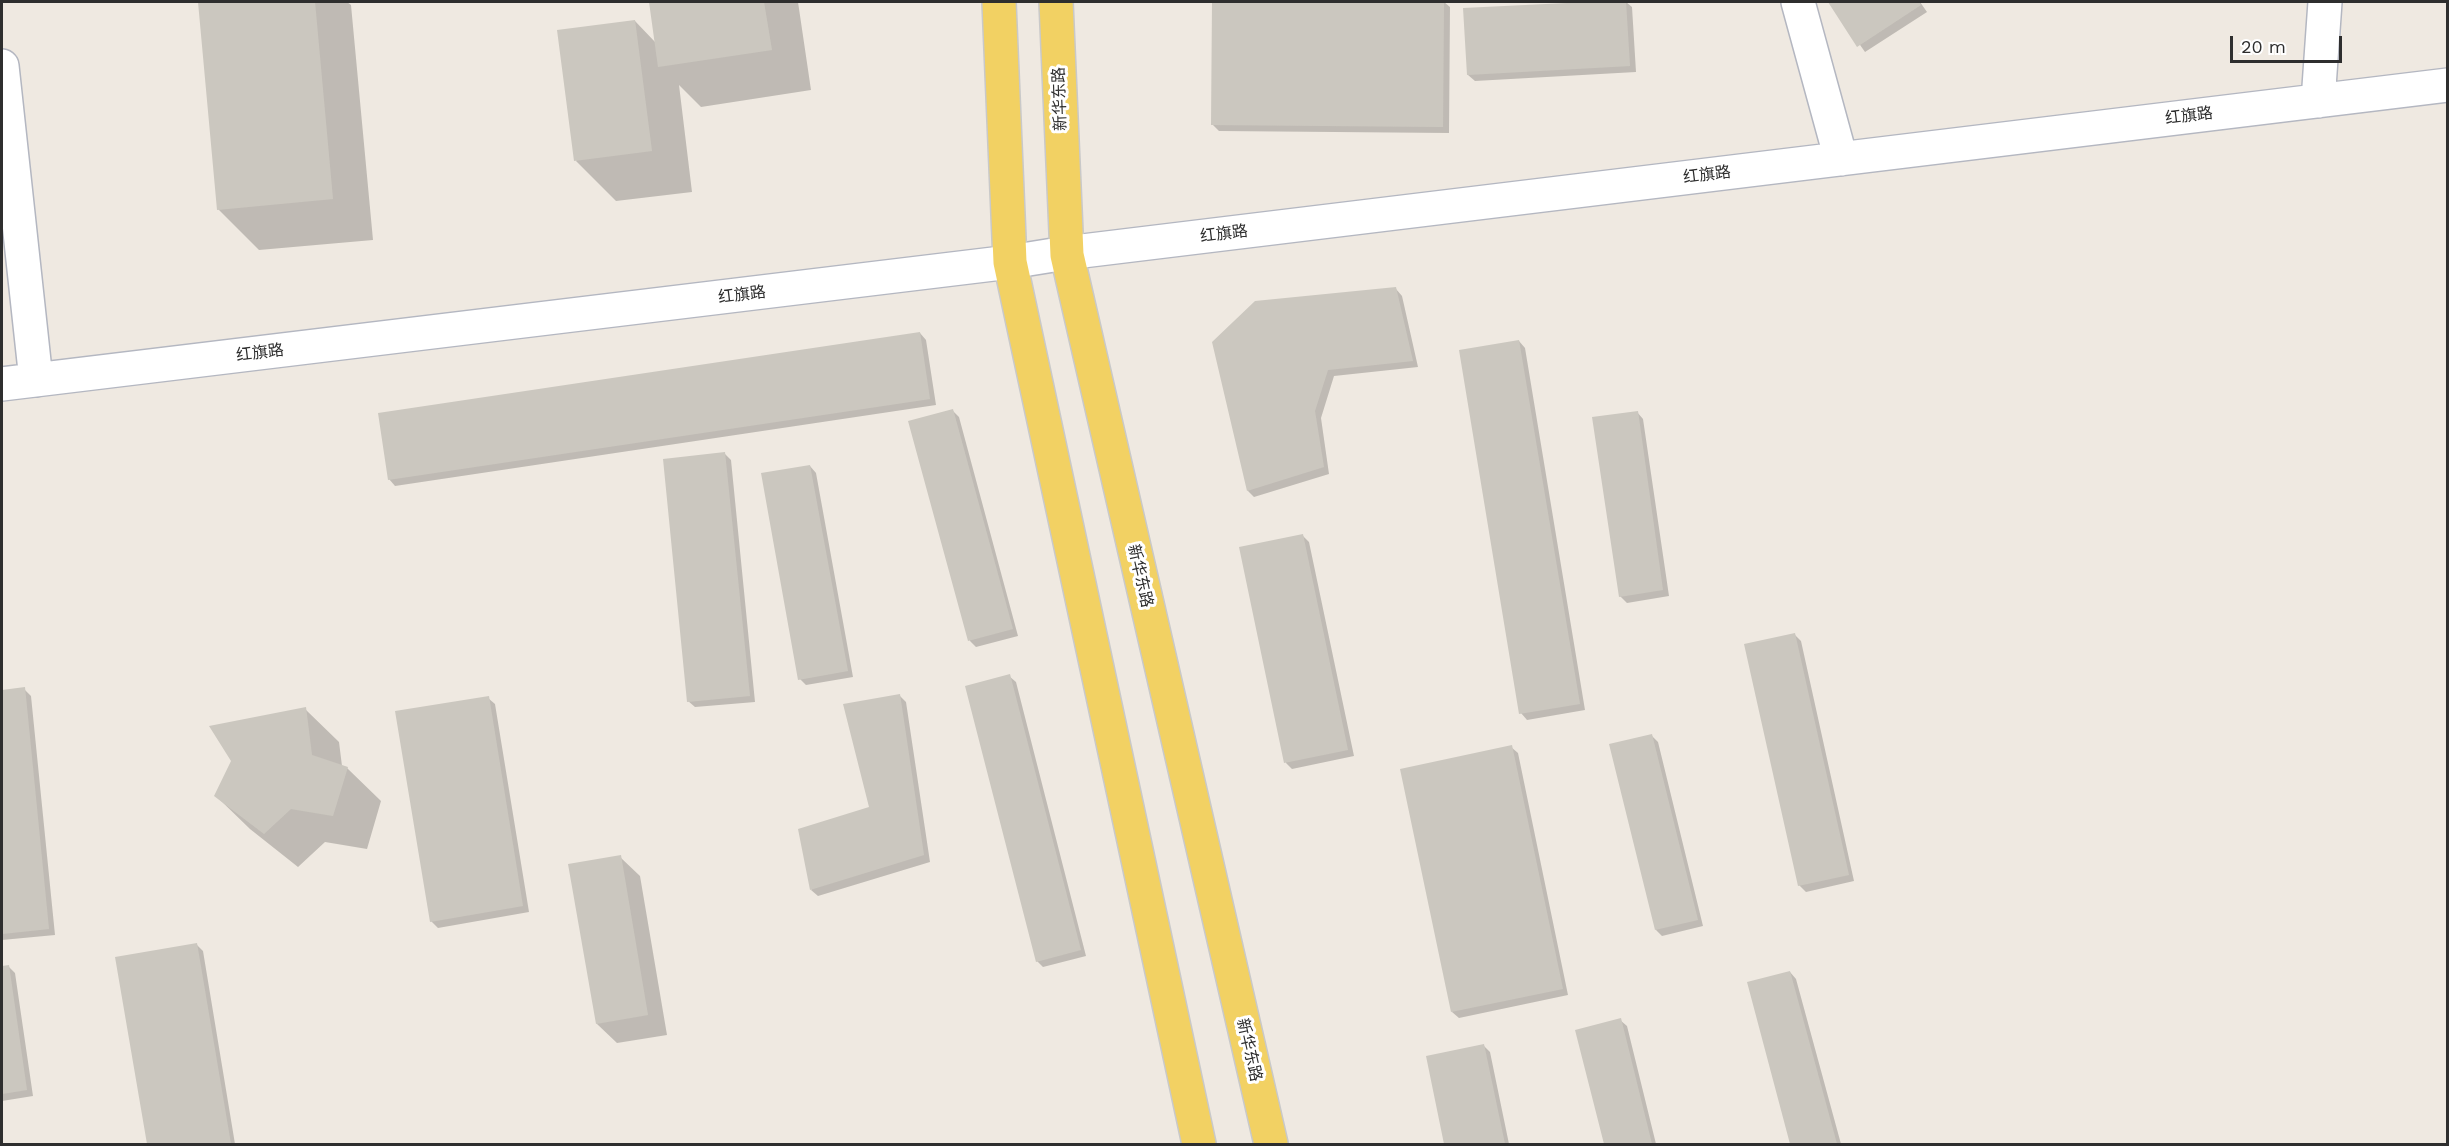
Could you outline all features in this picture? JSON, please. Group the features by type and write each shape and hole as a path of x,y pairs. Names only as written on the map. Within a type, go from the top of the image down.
{"main road":[{"path":"999,2 1010,262 1199,1144"},
{"name":"新华东路","path":"1056,2 1066,254 1271,1144"}],"street":[{"path":"1798,2 1841,159"},
{"path":"2318,100 2325,2"},
{"path":"2,66 36,380"},
{"name":"红旗路","path":"2,384 2448,85"}],"building":[{"path":"198,2 315,2 333,199 217,210"},
{"path":"649,2 764,2 772,50 658,67"},
{"path":"1212,2 1444,2 1443,127 1211,125"},
{"path":"1626,2 1630,66 1467,75 1463,8"},
{"path":"1828,2 1919,2 1921,5 1857,47"},
{"path":"635,20 652,151 574,161 557,30"},
{"path":"1396,287 1413,361 1328,370 1315,411 1324,467 1247,491 1212,342 1255,301"},
{"path":"920,332 930,399 388,480 378,413"},
{"path":"1519,340 1580,704 1519,714 1459,350"},
{"path":"953,409 1013,629 968,641 908,421"},
{"path":"1638,411 1663,590 1619,597 1592,417"},
{"path":"725,452 750,696 687,702 663,459"},
{"path":"810,465 848,671 798,680 761,473"},
{"path":"1303,534 1348,750 1284,763 1239,547"},
{"path":"1795,633 1849,875 1798,886 1744,644"},
{"path":"1010,674 1081,950 1036,962 965,686"},
{"path":"25,687 49,929 2,934 2,690"},
{"path":"900,694 924,855 810,890 798,829 869,807 843,704"},
{"path":"489,696 523,906 430,922 395,711"},
{"path":"306,707 312,755 348,767 333,816 291,809 264,834 214,796 231,761 209,726"},
{"path":"1652,734 1698,920 1655,930 1609,744"},
{"path":"1512,745 1563,989 1451,1012 1400,769"},
{"path":"621,855 648,1015 596,1024 568,864"},
{"path":"197,943 231,1144 147,1144 115,957"},
{"path":"9,965 27,1090 2,1094 2,966"},
{"path":"1790,971 1837,1144 1790,1144 1747,982"},
{"path":"1621,1018 1652,1144 1604,1144 1575,1030"},
{"path":"1484,1044 1505,1144 1444,1144 1426,1056"}]}
